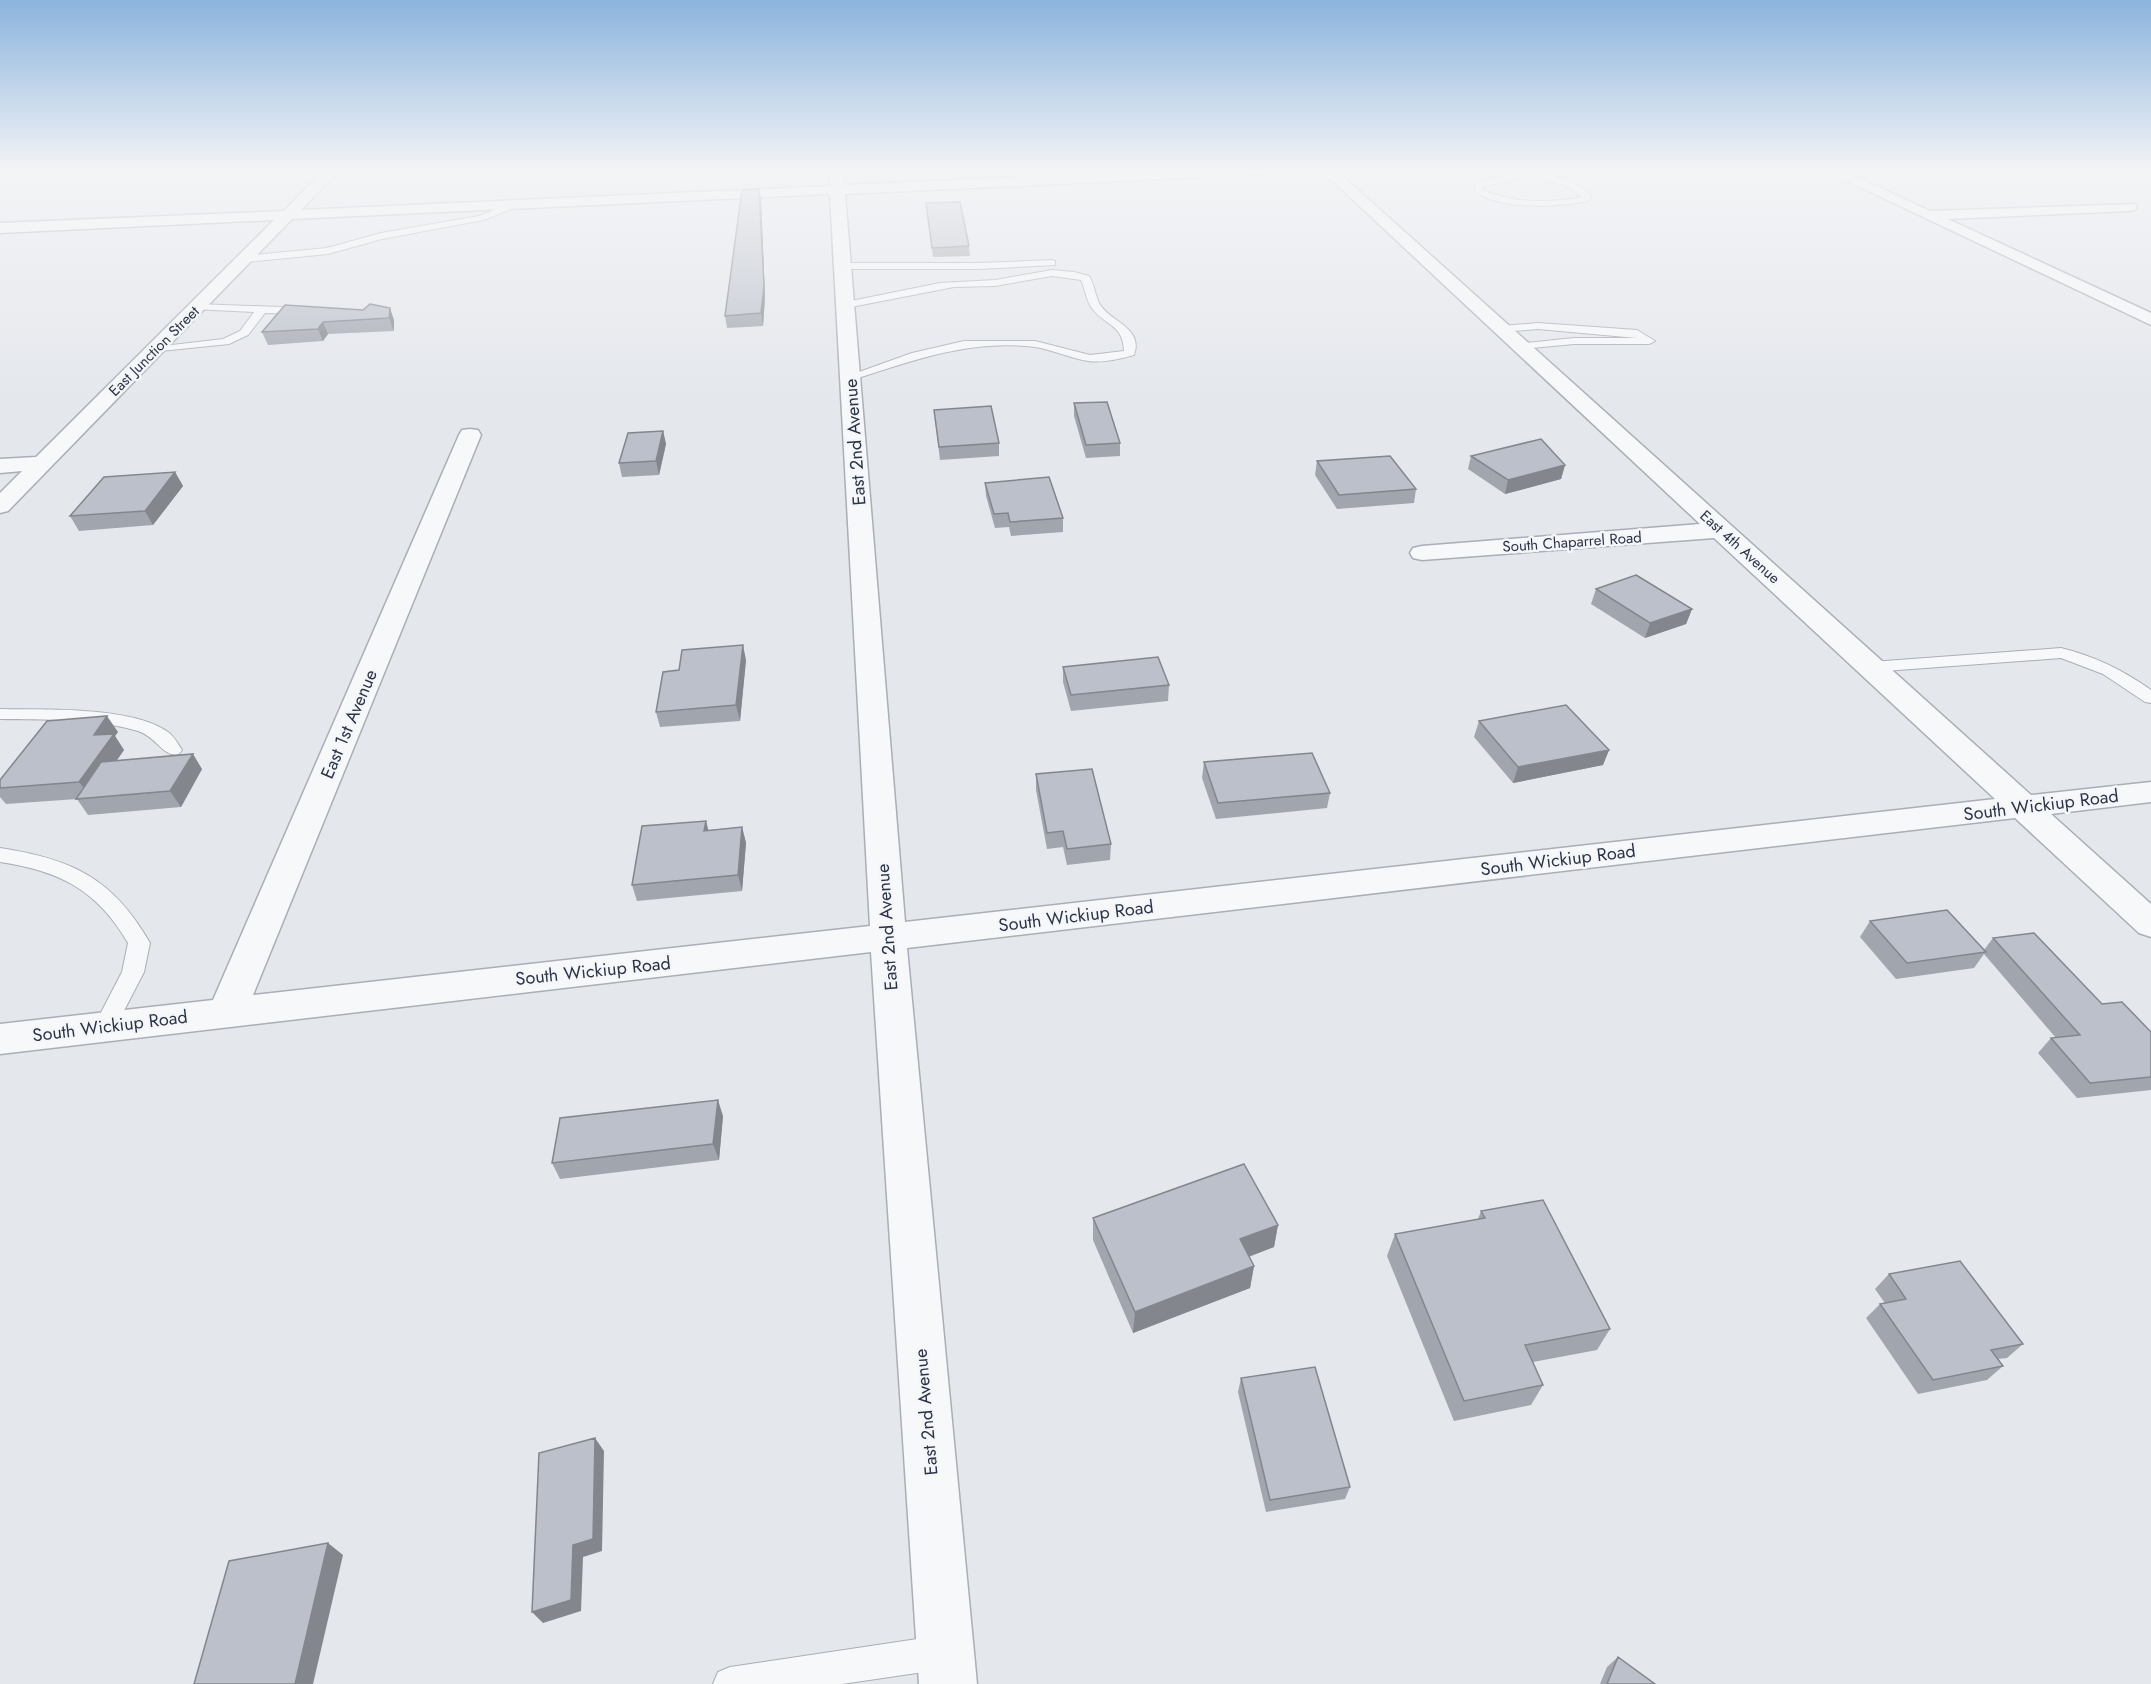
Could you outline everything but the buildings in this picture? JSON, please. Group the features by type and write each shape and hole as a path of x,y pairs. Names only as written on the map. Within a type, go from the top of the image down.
{"street":[{"name":"East Junction Street","path":"0,506 255,249"},
{"name":"East 2nd Avenue","path":"841,249 888,937 947,1668"},
{"name":"East 4th Avenue","path":"1414,249 2151,924"},
{"path":"1999,249 2151,320"},
{"name":"East 1st Avenue","path":"227,1012 470,435"},
{"path":"0,466 43,463"},
{"name":"South Chaparrel Road","path":"1422,553 1722,530"},
{"name":"South Wickiup Road","path":"0,1039 2151,792"}],"lane":[{"path":"245,259 301,255 336,249"},
{"path":"842,266 979,266 1058,262"},
{"path":"846,305 933,287 992,284 1054,273 1076,274 1085,278 1094,304 1127,333 1131,341 1130,353 1113,357 1090,357 1035,344 964,344 916,355 851,377"},
{"path":"197,308 319,312"},
{"path":"155,350 225,342 244,333 262,309"},
{"path":"1501,329 1538,326 1637,333 1649,341 1574,341 1520,346"},
{"path":"1871,667 2061,653 2086,659 2118,673 2151,699"},
{"path":"0,714 47,715 130,722 161,735 174,750"},
{"path":"0,855 25,858 82,878 115,906 139,943 133,972 105,1026"},
{"path":"730,1684 947,1668"}]}
